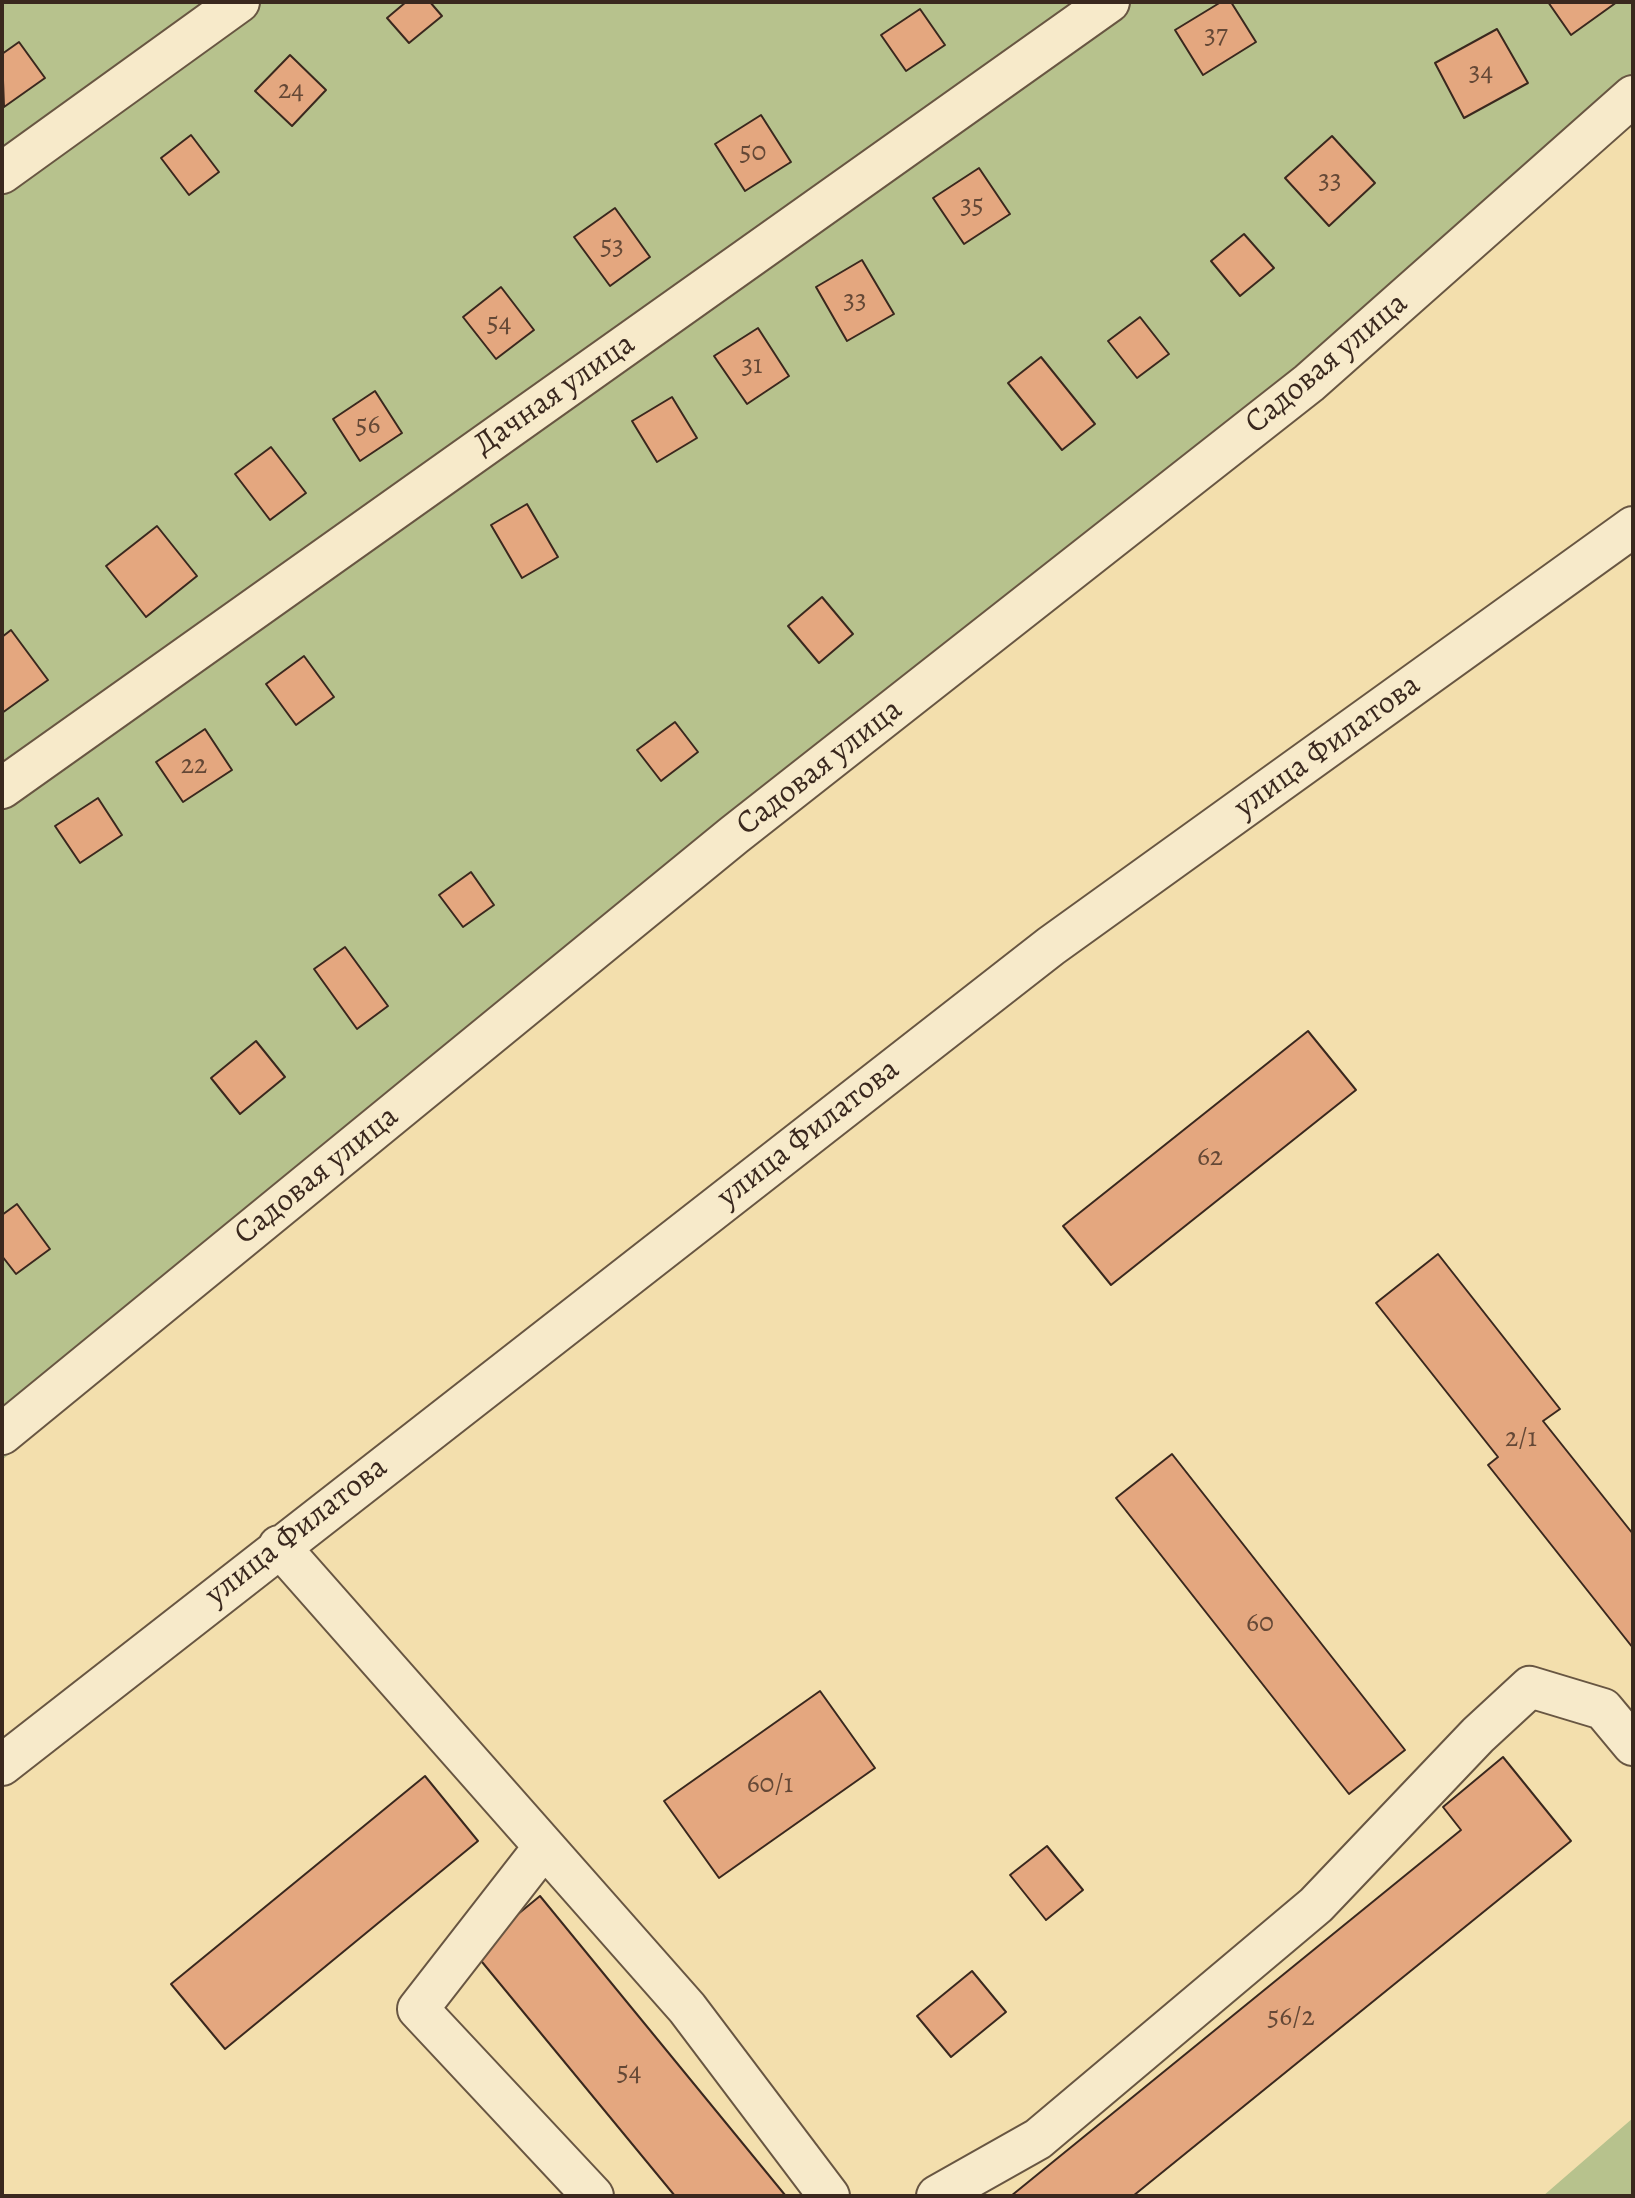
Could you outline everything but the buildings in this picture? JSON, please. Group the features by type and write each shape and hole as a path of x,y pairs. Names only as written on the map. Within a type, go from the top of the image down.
{"street":[{"path":"2,173 239,2"},
{"name":"Дачная улица","path":"2,788 1109,2"},
{"name":"Садовая улица","path":"2,1434 722,845 1309,383 1633,96"},
{"name":"улица Филатова","path":"2,1765 1051,946 1633,527"},
{"path":"279,1546 687,2008 829,2196"},
{"path":"937,2196 1038,2139 1316,1905 1478,1735 1530,1687 1603,1709 1633,1745"},
{"path":"544,1847 418,2009 593,2196"}],"green space":[{"path":"2,2 1633,2 1633,105 2,1460"},
{"path":"1633,2118 1633,2196 1543,2196"}]}
